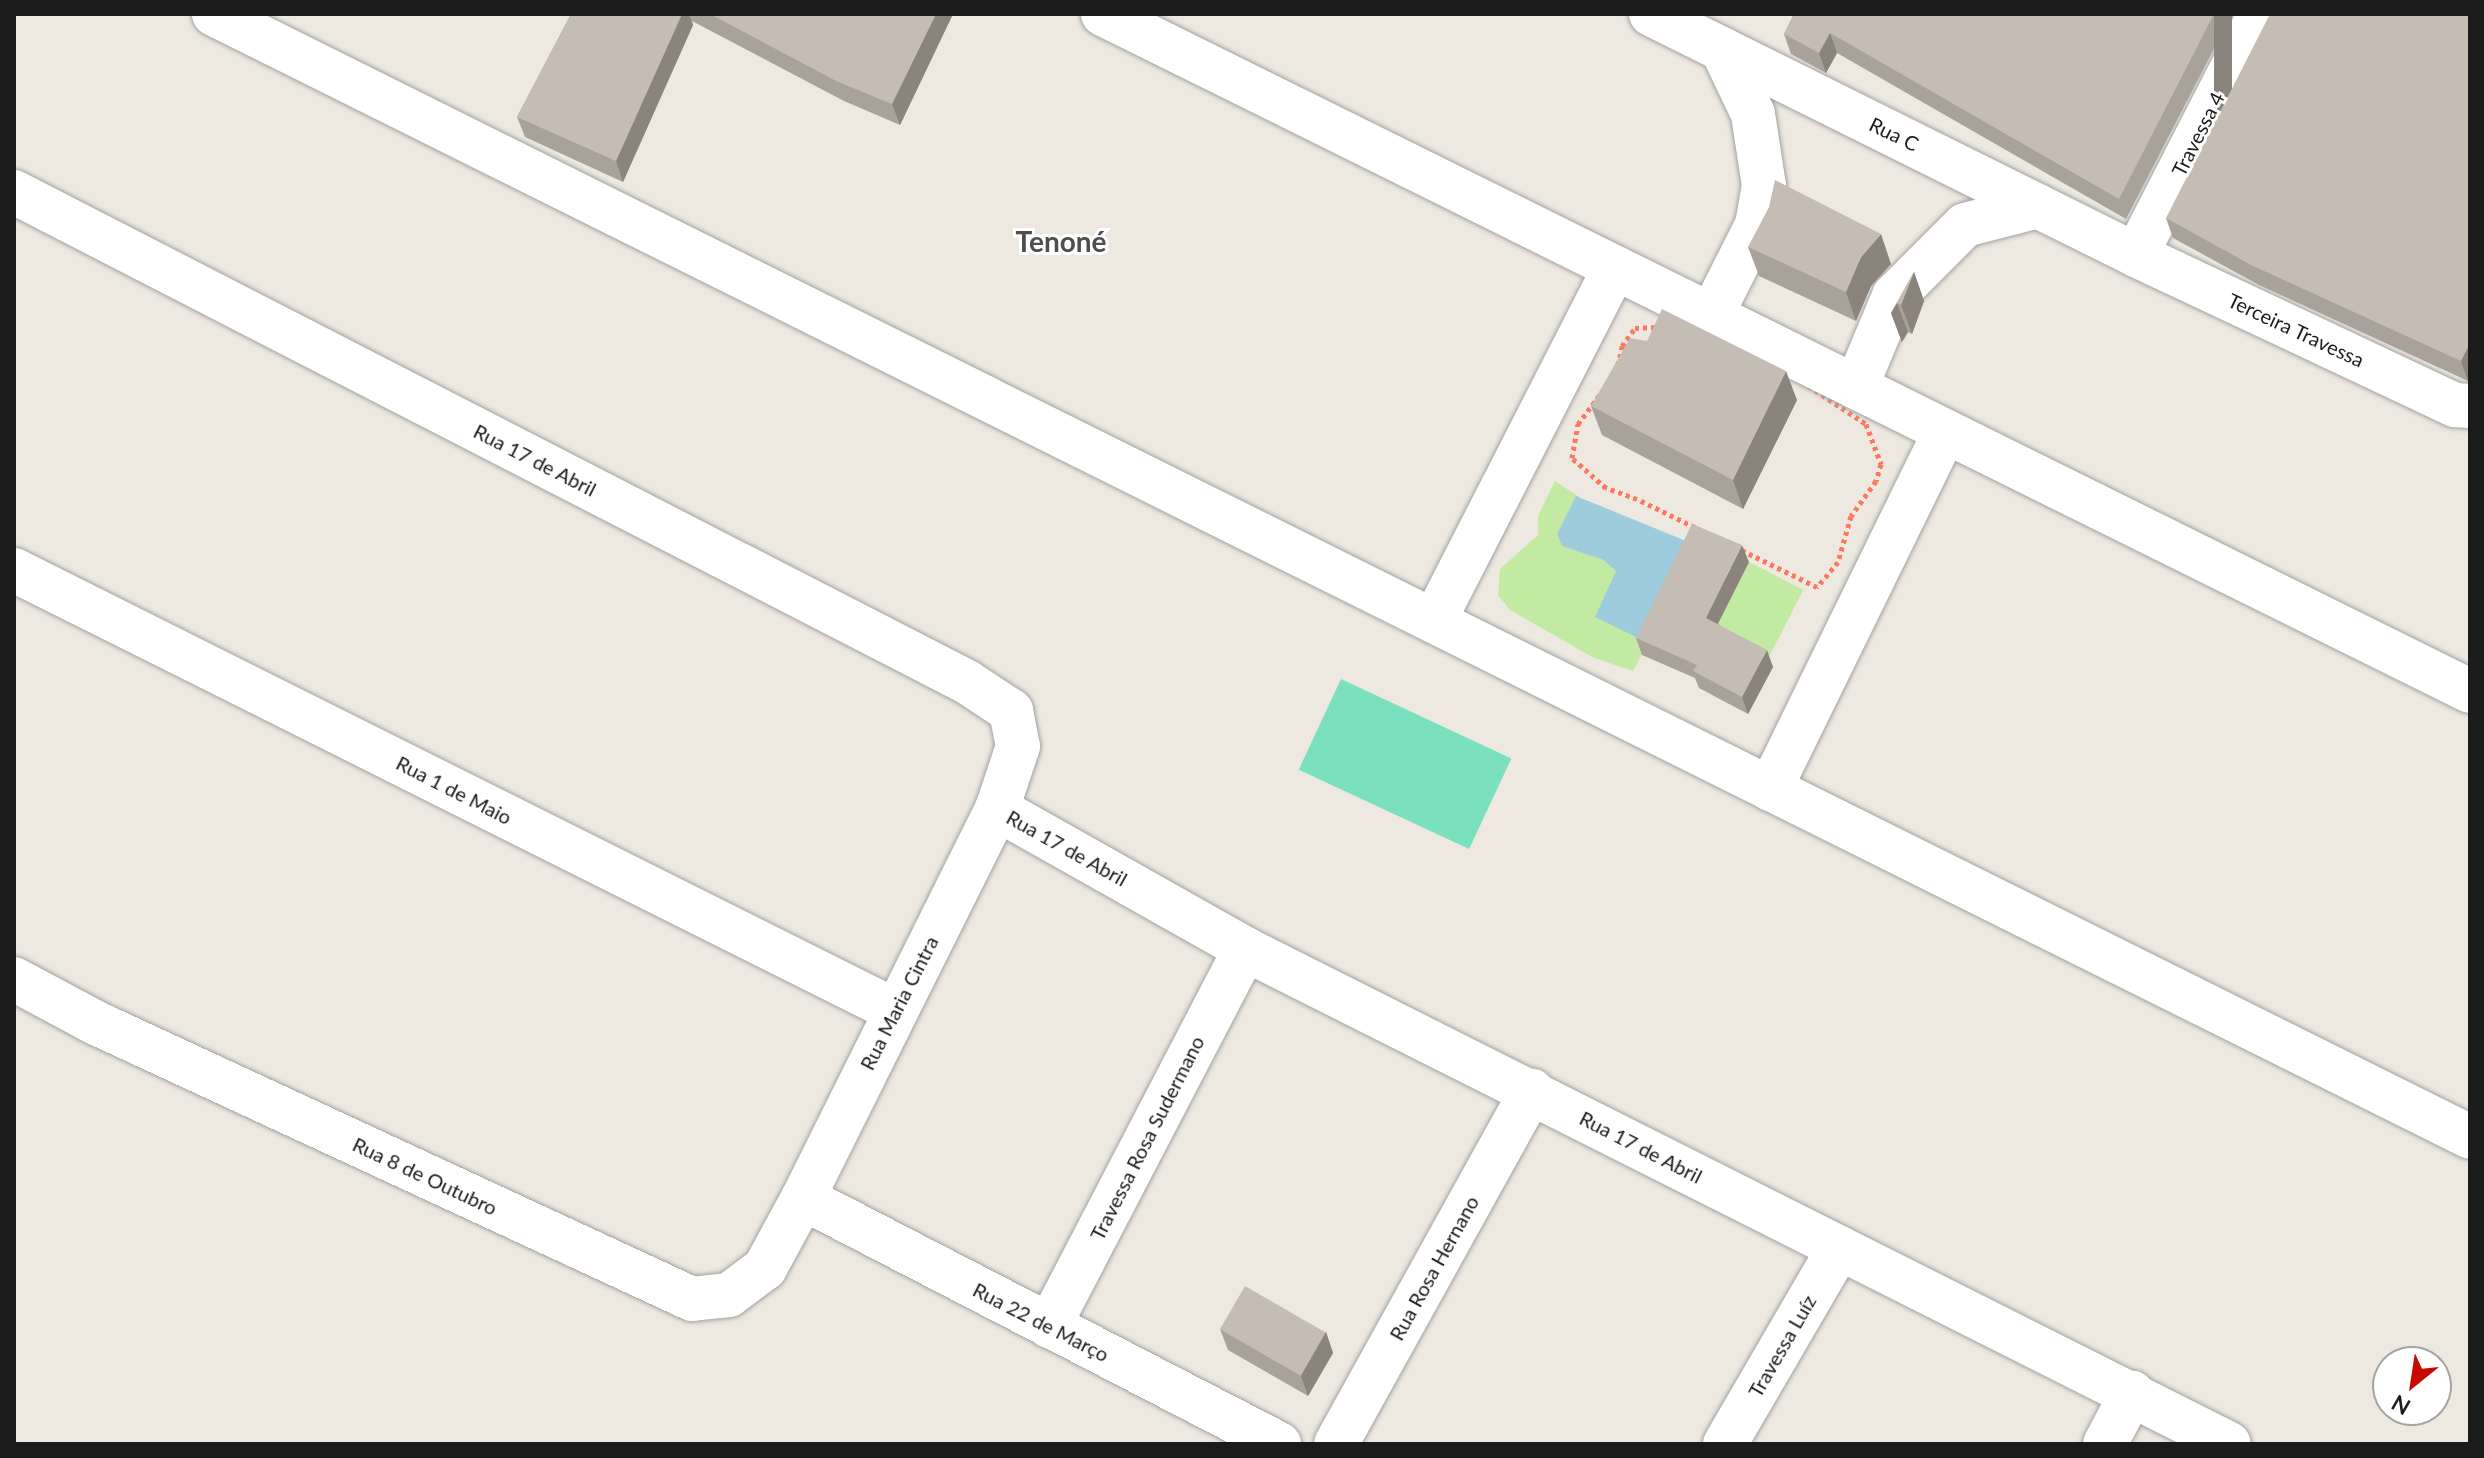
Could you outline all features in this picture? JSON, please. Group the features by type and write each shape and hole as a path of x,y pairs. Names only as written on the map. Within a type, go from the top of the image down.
{"street":[{"path":"214,14 2470,1137"},
{"path":"1103,14 2470,691"},
{"name":"Rua C","path":"1651,14 2136,255"},
{"name":"Travessa 4","path":"2136,255 2260,14"},
{"path":"1711,316 1757,225 1764,186 1753,114 1722,49"},
{"name":"Rua 17 de Abril","path":"14,192 967,682 1011,711 1018,746 997,809 1245,949 2229,1444"},
{"path":"1856,387 1894,296 1965,225 2038,206"},
{"name":"Terceira Travessa","path":"2136,255 2462,406"},
{"path":"1434,621 1615,268"},
{"path":"1770,789 1945,431"},
{"name":"Rua 1 de Maio","path":"14,570 894,1010"},
{"name":"Rua Maria Cintra","path":"803,1198 894,1010 997,809"},
{"name":"Travessa Rosa Sudermano","path":"1049,1326 1245,949"},
{"name":"Rua 8 de Outubro","path":"14,979 96,1023 692,1299 729,1295 765,1268 803,1198"},
{"name":"Rua Rosa Hernano","path":"1336,1444 1532,1091"},
{"name":"Rua 22 de Março","path":"803,1198 1279,1444"},
{"name":"Travessa Luíz","path":"1725,1444 1839,1248"},
{"path":"2105,1444 2132,1393"}],"path":[{"path":"1566,461 1578,424 1616,373 1622,346 1635,328 1677,326 1822,392 1866,424 1881,464 1871,490 1851,516 1838,562 1817,587 1810,601"},
{"path":"1571,451 1582,472 1606,488 1637,499 1817,587"}],"green space":[{"path":"1555,481 1579,497 1557,534 1562,546 1603,560 1616,571 1596,617 1648,643 1633,671 1592,657 1510,610 1498,595 1500,569 1538,535 1538,516"},
{"path":"1749,562 1803,590 1770,656 1715,628"},
{"path":"1341,679 1511,758 1469,849 1299,770"}],"water":[{"path":"1576,496 1696,545 1648,643 1595,617 1616,571 1603,560 1562,546 1557,534"}],"building":[{"path":"571,14 682,14 616,161 517,117"},
{"path":"710,14 936,14 892,104 836,81"},
{"path":"1795,14 2214,14 2119,199 1830,33 1819,53 1784,34"},
{"path":"2270,14 2470,14 2470,343 2461,361 2251,265 2166,218"},
{"path":"1775,180 1881,234 1861,257 1846,292 1748,247 1769,207"},
{"path":"1914,272 1901,305 1897,303 1891,313"},
{"path":"1662,309 1786,371 1733,480 1591,406 1630,338 1647,341"},
{"path":"1692,524 1742,545 1706,618 1767,650 1742,697 1693,671 1697,665 1636,638"},
{"path":"1245,1286 1326,1332 1301,1376 1220,1329"}],"district":[{"name":"Tenoné","path":"1061,241"}]}
